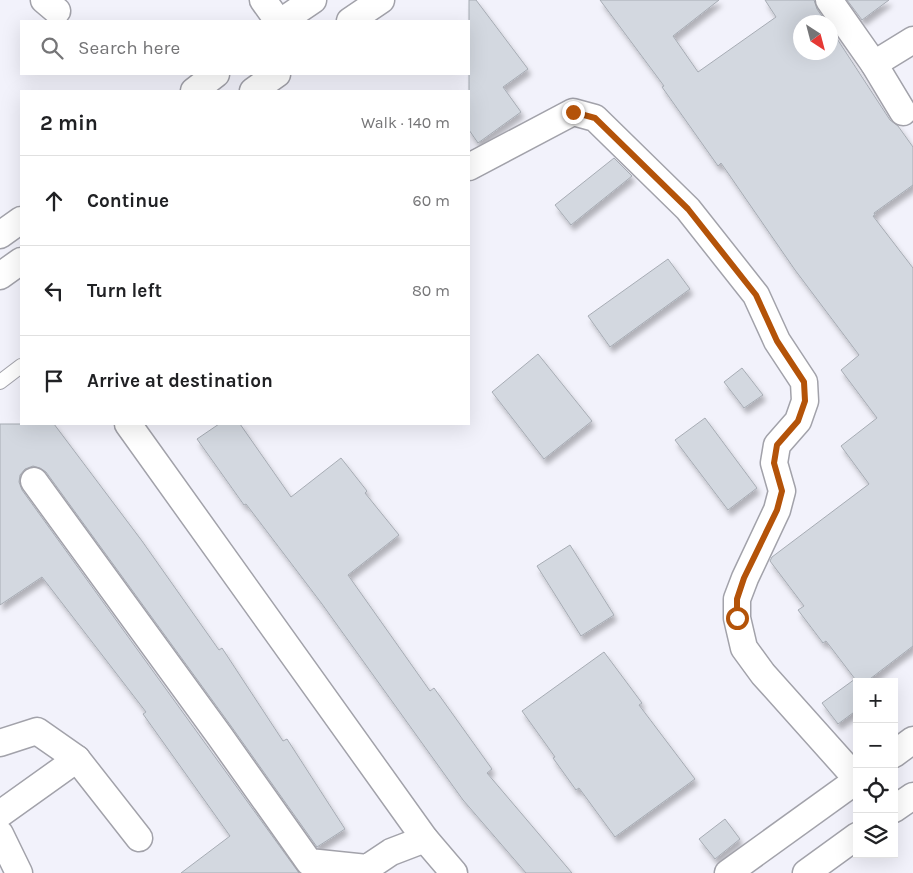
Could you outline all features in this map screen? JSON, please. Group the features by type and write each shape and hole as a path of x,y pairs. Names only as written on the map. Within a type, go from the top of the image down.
{"street":[{"path":"263,0 277,20"},
{"path":"283,20 313,0"},
{"path":"351,20 381,0"},
{"path":"829,0 910,113"},
{"path":"874,64 913,40"},
{"path":"195,90 215,75"},
{"path":"254,90 276,75"},
{"path":"470,166 573,112 595,118 688,209 756,295 777,341 804,382 805,401 798,421 777,445 774,463 782,491 777,510 744,578 737,599 737,618 744,648 758,668 853,775"},
{"path":"0,235 20,221"},
{"path":"129,425 425,839 454,873"},
{"path":"34,481 309,862 367,868 391,852 425,839"},
{"path":"0,743 37,731 77,759 139,838"},
{"path":"898,751 913,740"},
{"path":"0,814 77,759"},
{"path":"728,873 853,783"},
{"path":"898,806 913,796"},
{"path":"0,834 19,873"},
{"path":"806,873 853,839"}],"lane":[{"path":"0,382 20,367"}],"building":[{"path":"469,0 476,0 528,69 503,87 521,112 478,143 470,131"},
{"path":"600,0 719,0 673,36 698,72 776,17 765,0 814,0 821,15 793,15 793,60 838,60 838,40 890,120 898,126 913,147 913,185 874,213 875,215 873,216 913,268 913,646 871,678 854,678 826,641 823,643 798,610 804,606 770,561 772,557 869,484 841,446 877,418 841,370 859,355 795,270 721,163 718,166 662,87 664,86"},
{"path":"847,0 889,0 862,20"},
{"path":"614,158 632,176 571,225 555,205"},
{"path":"668,259 690,289 610,347 588,316"},
{"path":"538,354 592,421 544,459 492,392"},
{"path":"742,368 763,395 744,408 724,382"},
{"path":"705,418 757,488 728,510 675,440"},
{"path":"0,424 55,425 142,541 219,650 222,648 283,741 287,739 345,829 317,847 46,472 33,466 25,469 20,475 19,482 22,490 299,873 181,873 230,836 143,714 146,712 42,577 0,605"},
{"path":"218,425 241,425 291,497 341,458 367,491 365,493 399,535 348,575 430,691 434,688 492,769 487,773 572,873 526,873 463,800 322,604 246,504 244,505 197,439"},
{"path":"570,545 614,615 581,636 537,566"},
{"path":"604,652 642,703 639,705 695,779 615,837 579,788 576,790 522,711"},
{"path":"853,680 853,713 838,724 822,703"},
{"path":"725,819 740,839 715,859 699,839"}],"route":[{"path":"573,112 595,118 688,209 756,295 777,341 804,382 805,401 798,421 777,445 774,463 782,491 777,510 744,578 737,599 737,618"}]}
